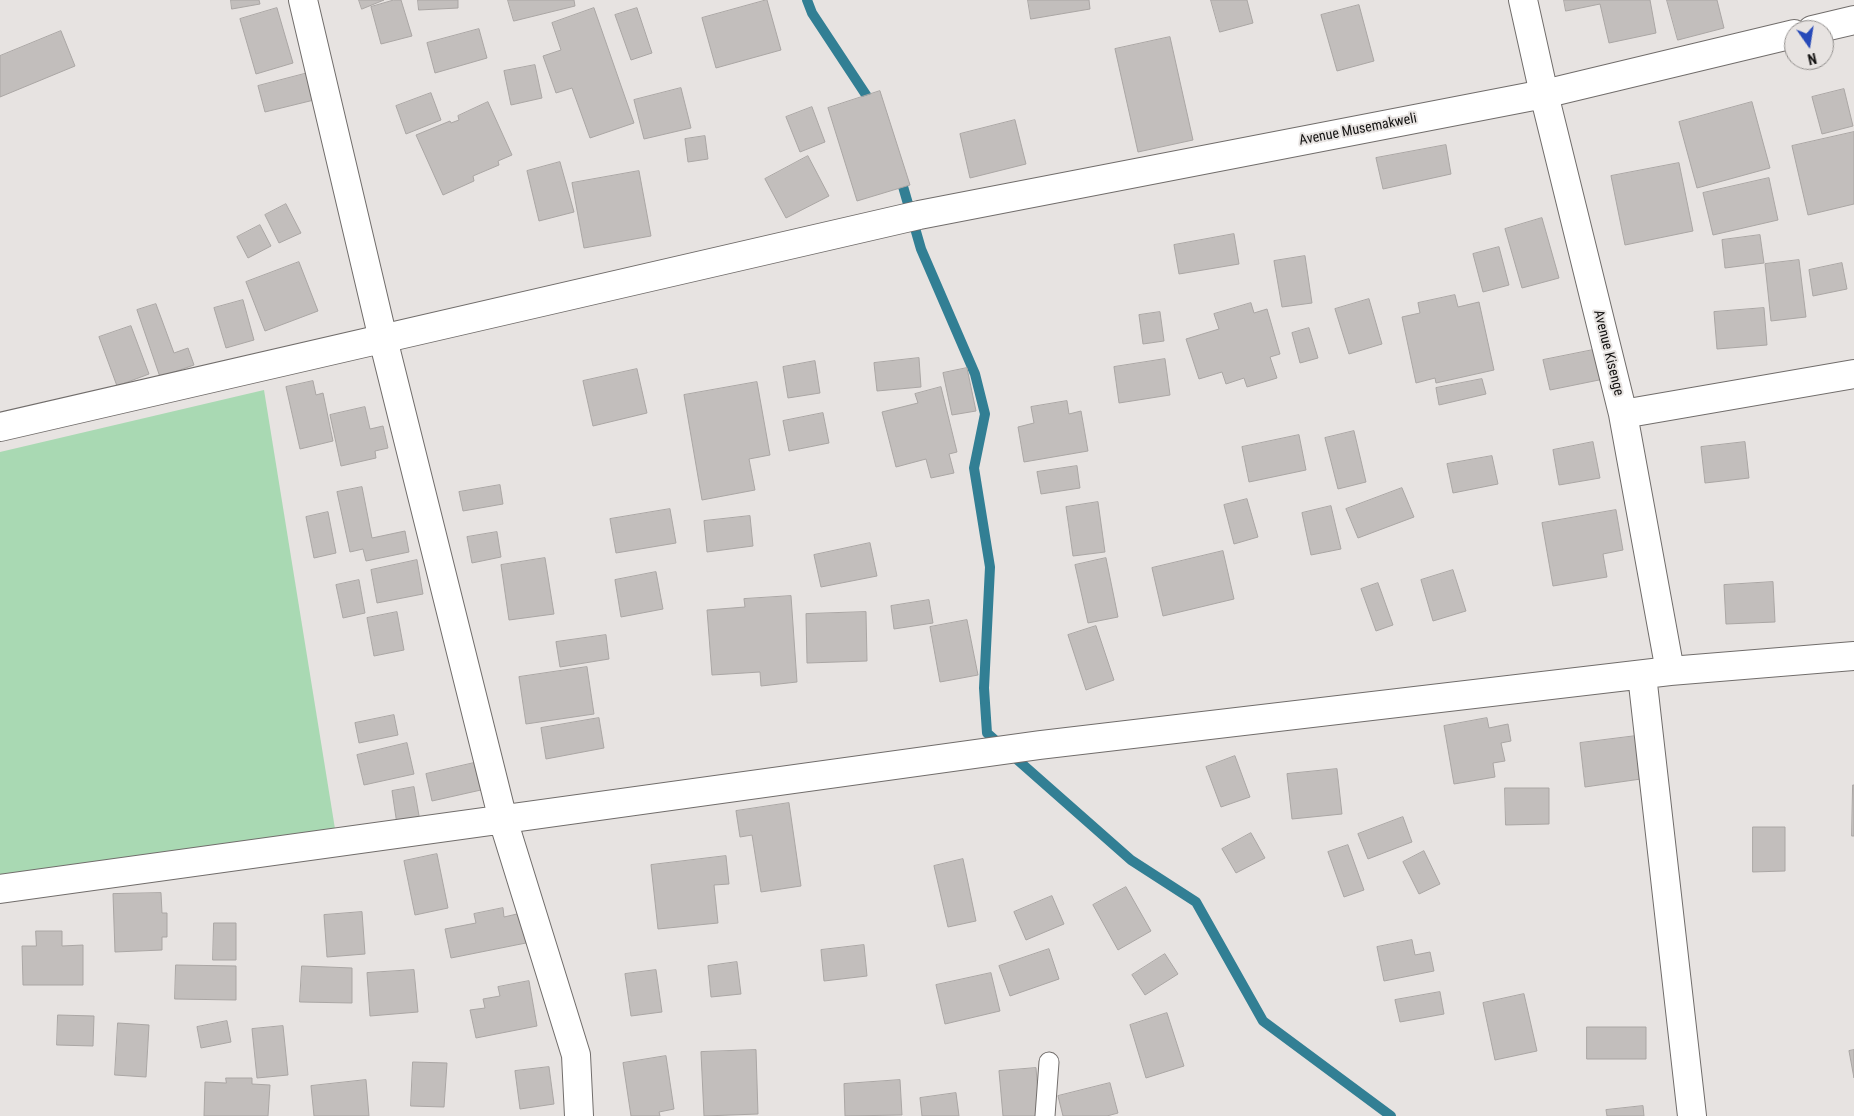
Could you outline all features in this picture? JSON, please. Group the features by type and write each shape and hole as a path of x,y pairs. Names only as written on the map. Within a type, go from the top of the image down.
{"street":[{"path":"303,0 382,339 503,820 576,1055 579,1116"},
{"name":"Avenue Kisenge","path":"1523,0 1544,94 1623,414 1854,374"},
{"path":"1834,25 1854,20 1848,0"},
{"name":"Avenue Musemakweli","path":"0,426 911,218 1544,94 1784,36"},
{"path":"1623,414 1670,671"},
{"path":"0,889 1040,746 1642,676 1670,671 1854,656"},
{"path":"1642,676 1692,1116"}],"lane":[{"path":"1045,1116 1049,1062"}],"green space":[{"path":"264,390 336,835 0,875 0,452"}],"building":[{"path":"231,0 259,0 260,4 232,9"},
{"path":"359,0 384,0 362,9"},
{"path":"394,0 401,0 412,36 381,44 371,7"},
{"path":"418,0 458,0 458,8 419,10"},
{"path":"508,0 574,0 575,6 514,21"},
{"path":"767,0 781,50 716,68 702,18"},
{"path":"1028,0 1089,0 1090,9 1031,19"},
{"path":"1211,0 1247,0 1253,23 1220,32"},
{"path":"1564,0 1650,0 1656,33 1609,43 1600,4 1566,11"},
{"path":"1667,0 1717,0 1724,28 1678,40"},
{"path":"1359,5 1374,61 1337,71 1321,15"},
{"path":"277,8 293,63 256,74 240,19"},
{"path":"594,8 634,123 590,138 572,88 556,93 543,56 561,50 552,23"},
{"path":"637,8 652,53 631,60 615,15"},
{"path":"479,29 487,58 435,73 427,43"},
{"path":"61,31 75,66 0,97 0,56"},
{"path":"1170,37 1193,140 1138,152 1115,49"},
{"path":"535,65 542,98 511,105 504,71"},
{"path":"308,73 314,100 265,112 258,86"},
{"path":"681,88 691,128 644,139 634,100"},
{"path":"1844,89 1853,126 1822,134 1812,97"},
{"path":"880,91 910,185 857,201 828,108"},
{"path":"431,93 441,120 406,134 396,106"},
{"path":"488,102 512,155 498,161 499,165 473,176 474,181 443,195 416,135 450,121 451,123 459,120 458,116"},
{"path":"1752,102 1770,168 1697,188 1679,122"},
{"path":"812,107 825,142 800,152 786,117"},
{"path":"1015,120 1026,164 970,178 960,134"},
{"path":"1854,132 1854,204 1808,215 1792,146"},
{"path":"705,136 708,159 688,162 685,139"},
{"path":"1446,145 1451,174 1383,189 1376,158"},
{"path":"808,156 829,196 786,218 765,179"},
{"path":"560,162 574,212 539,221 527,171"},
{"path":"1679,163 1693,231 1625,245 1611,176"},
{"path":"639,171 651,236 584,248 572,183"},
{"path":"1769,178 1778,220 1713,235 1703,193"},
{"path":"286,204 301,233 279,243 265,215"},
{"path":"1542,218 1559,278 1522,288 1505,229"},
{"path":"260,225 271,246 248,258 237,237"},
{"path":"1234,234 1239,264 1179,274 1174,245"},
{"path":"1760,235 1764,263 1725,268 1722,240"},
{"path":"1499,247 1509,285 1483,292 1473,254"},
{"path":"1305,256 1312,303 1282,307 1274,261"},
{"path":"1799,260 1806,317 1771,321 1765,264"},
{"path":"299,262 318,311 265,331 246,282"},
{"path":"1842,263 1847,289 1813,296 1809,270"},
{"path":"1455,295 1458,307 1479,302 1494,370 1436,383 1435,378 1416,383 1402,317 1420,313 1418,303"},
{"path":"1369,299 1382,344 1349,354 1335,309"},
{"path":"243,300 254,340 226,348 214,308"},
{"path":"1251,303 1254,313 1267,309 1280,354 1270,357 1277,378 1247,387 1244,378 1226,384 1222,372 1199,379 1186,339 1219,329 1214,314"},
{"path":"156,304 174,353 188,348 194,365 160,377 137,310"},
{"path":"1764,308 1767,345 1717,349 1714,312"},
{"path":"1160,312 1164,341 1143,344 1139,315"},
{"path":"131,326 149,374 117,386 99,337"},
{"path":"1309,328 1318,358 1300,363 1292,333"},
{"path":"1598,349 1604,379 1550,390 1543,360"},
{"path":"919,358 921,387 877,391 874,363"},
{"path":"1165,359 1170,395 1119,403 1114,367"},
{"path":"815,361 820,393 788,398 783,367"},
{"path":"967,368 976,411 952,415 943,373"},
{"path":"637,369 647,413 593,426 583,381"},
{"path":"1482,379 1486,394 1439,405 1436,388"},
{"path":"313,381 316,395 323,393 333,441 300,449 286,387"},
{"path":"757,382 770,455 749,459 755,490 702,500 684,395"},
{"path":"941,387 957,452 949,454 954,473 931,478 926,459 896,467 882,412 918,403 915,394"},
{"path":"1067,401 1069,414 1081,411 1088,451 1024,462 1018,427 1034,423 1031,407"},
{"path":"365,407 370,429 383,426 388,448 375,451 376,458 341,466 330,415"},
{"path":"823,413 829,443 789,451 783,421"},
{"path":"1354,431 1366,482 1338,489 1325,438"},
{"path":"1299,435 1306,470 1249,482 1242,447"},
{"path":"1593,442 1600,478 1559,485 1553,450"},
{"path":"1745,442 1749,478 1705,483 1701,447"},
{"path":"1492,456 1498,484 1453,493 1447,464"},
{"path":"1077,466 1080,488 1041,494 1037,472"},
{"path":"500,485 503,504 463,511 459,492"},
{"path":"362,487 372,538 405,531 409,552 366,561 363,549 350,552 337,492"},
{"path":"1402,488 1414,517 1358,538 1346,509"},
{"path":"1247,499 1258,537 1234,544 1224,505"},
{"path":"1098,502 1105,552 1073,556 1066,507"},
{"path":"1331,506 1341,549 1311,555 1302,513"},
{"path":"670,509 676,543 616,553 610,519"},
{"path":"1616,510 1623,550 1603,554 1607,577 1553,586 1542,523"},
{"path":"328,512 336,553 314,558 306,517"},
{"path":"750,516 753,546 707,552 704,521"},
{"path":"497,532 501,557 472,563 467,537"},
{"path":"870,543 877,576 821,587 814,555"},
{"path":"1223,551 1234,599 1163,616 1152,568"},
{"path":"545,558 554,614 509,620 501,565"},
{"path":"1106,558 1118,617 1088,623 1075,565"},
{"path":"417,560 423,594 377,603 371,570"},
{"path":"1453,570 1466,611 1433,621 1421,580"},
{"path":"656,572 663,609 621,617 615,580"},
{"path":"359,580 365,613 343,618 336,585"},
{"path":"1773,582 1775,622 1726,624 1724,585"},
{"path":"1378,583 1393,625 1376,631 1361,589"},
{"path":"791,596 797,682 761,686 760,672 712,675 707,610 745,607 744,599"},
{"path":"929,600 933,623 894,629 891,606"},
{"path":"397,612 404,650 374,656 367,618"},
{"path":"866,612 867,661 807,663 806,614"},
{"path":"967,620 978,675 940,682 930,627"},
{"path":"1096,626 1114,680 1086,690 1068,635"},
{"path":"606,635 609,659 560,667 556,642"},
{"path":"587,667 594,714 526,724 519,677"},
{"path":"394,715 398,735 359,743 355,723"},
{"path":"599,718 604,748 546,759 541,728"},
{"path":"1487,718 1489,728 1508,724 1511,741 1501,743 1505,761 1493,763 1495,777 1454,784 1444,726"},
{"path":"1636,736 1641,779 1585,787 1580,743"},
{"path":"407,743 414,774 364,785 357,755"},
{"path":"1235,756 1250,797 1221,807 1206,767"},
{"path":"474,763 481,790 432,801 426,774"},
{"path":"1337,769 1342,814 1292,819 1287,774"},
{"path":"1853,785 1854,836 1852,836"},
{"path":"414,787 421,827 398,831 392,791"},
{"path":"1505,788 1549,788 1549,824 1506,825"},
{"path":"789,803 801,886 761,892 752,835 740,837 736,811"},
{"path":"1403,817 1412,842 1368,859 1358,834"},
{"path":"1753,827 1785,827 1785,871 1753,872"},
{"path":"1251,833 1265,858 1236,873 1222,849"},
{"path":"1348,845 1364,890 1344,897 1328,852"},
{"path":"1424,851 1440,884 1419,894 1403,862"},
{"path":"437,854 448,908 415,915 404,861"},
{"path":"726,856 729,884 714,885 718,923 658,929 651,865"},
{"path":"963,859 976,921 948,927 934,866"},
{"path":"1126,887 1151,931 1118,950 1093,905"},
{"path":"161,893 162,913 167,913 167,937 162,937 162,950 115,952 113,894"},
{"path":"1052,896 1064,924 1026,940 1014,912"},
{"path":"503,908 504,917 530,911 536,941 451,958 445,929 476,923 474,914"},
{"path":"362,912 365,954 327,957 324,915"},
{"path":"214,923 236,923 236,960 213,960"},
{"path":"36,931 62,931 62,946 83,945 83,985 23,985 22,946 36,946"},
{"path":"1412,940 1415,955 1430,952 1434,971 1384,981 1377,947"},
{"path":"864,945 867,976 824,981 821,950"},
{"path":"1049,949 1059,979 1010,996 999,966"},
{"path":"1165,954 1178,974 1145,995 1132,975"},
{"path":"737,962 741,994 711,997 708,966"},
{"path":"176,965 236,966 236,1000 175,999"},
{"path":"302,966 352,968 352,1003 300,1002"},
{"path":"414,970 418,1012 370,1016 367,973"},
{"path":"656,970 662,1012 631,1016 625,974"},
{"path":"991,973 1000,1011 945,1024 936,985"},
{"path":"529,981 537,1026 476,1038 470,1010 485,1008 483,999 500,996 498,987"},
{"path":"1440,992 1444,1014 1400,1022 1395,1000"},
{"path":"1524,994 1537,1051 1495,1060 1483,1003"},
{"path":"1167,1013 1184,1066 1146,1078 1130,1025"},
{"path":"58,1015 94,1016 93,1046 57,1045"},
{"path":"227,1021 231,1042 201,1048 197,1027"},
{"path":"118,1023 149,1025 146,1077 115,1075"},
{"path":"283,1026 288,1075 257,1078 252,1029"},
{"path":"1587,1027 1646,1027 1646,1059 1587,1059"},
{"path":"756,1050 758,1114 704,1116 701,1052"},
{"path":"1854,1050 1854,1078 1849,1051"},
{"path":"666,1056 674,1109 659,1112 660,1116 631,1116 623,1063"},
{"path":"413,1062 447,1063 444,1107 411,1106"},
{"path":"549,1067 554,1104 520,1109 515,1071"},
{"path":"1036,1068 1040,1116 1003,1116 999,1071"},
{"path":"226,1078 252,1078 252,1084 270,1085 268,1116 204,1116 205,1082 226,1083"},
{"path":"366,1080 369,1116 314,1116 311,1086"},
{"path":"900,1080 902,1115 845,1116 844,1084"},
{"path":"1110,1083 1118,1113 1107,1116 1063,1116 1058,1096"},
{"path":"956,1093 959,1116 922,1116 920,1098"},
{"path":"1643,1106 1644,1116 1607,1116 1606,1110"}],"waterway":[{"path":"807,0 812,13 874,107"},
{"path":"900,176 921,249 975,374 985,414 974,468 990,567 984,688 987,733 1131,860 1196,902 1263,1021 1391,1116"}]}
